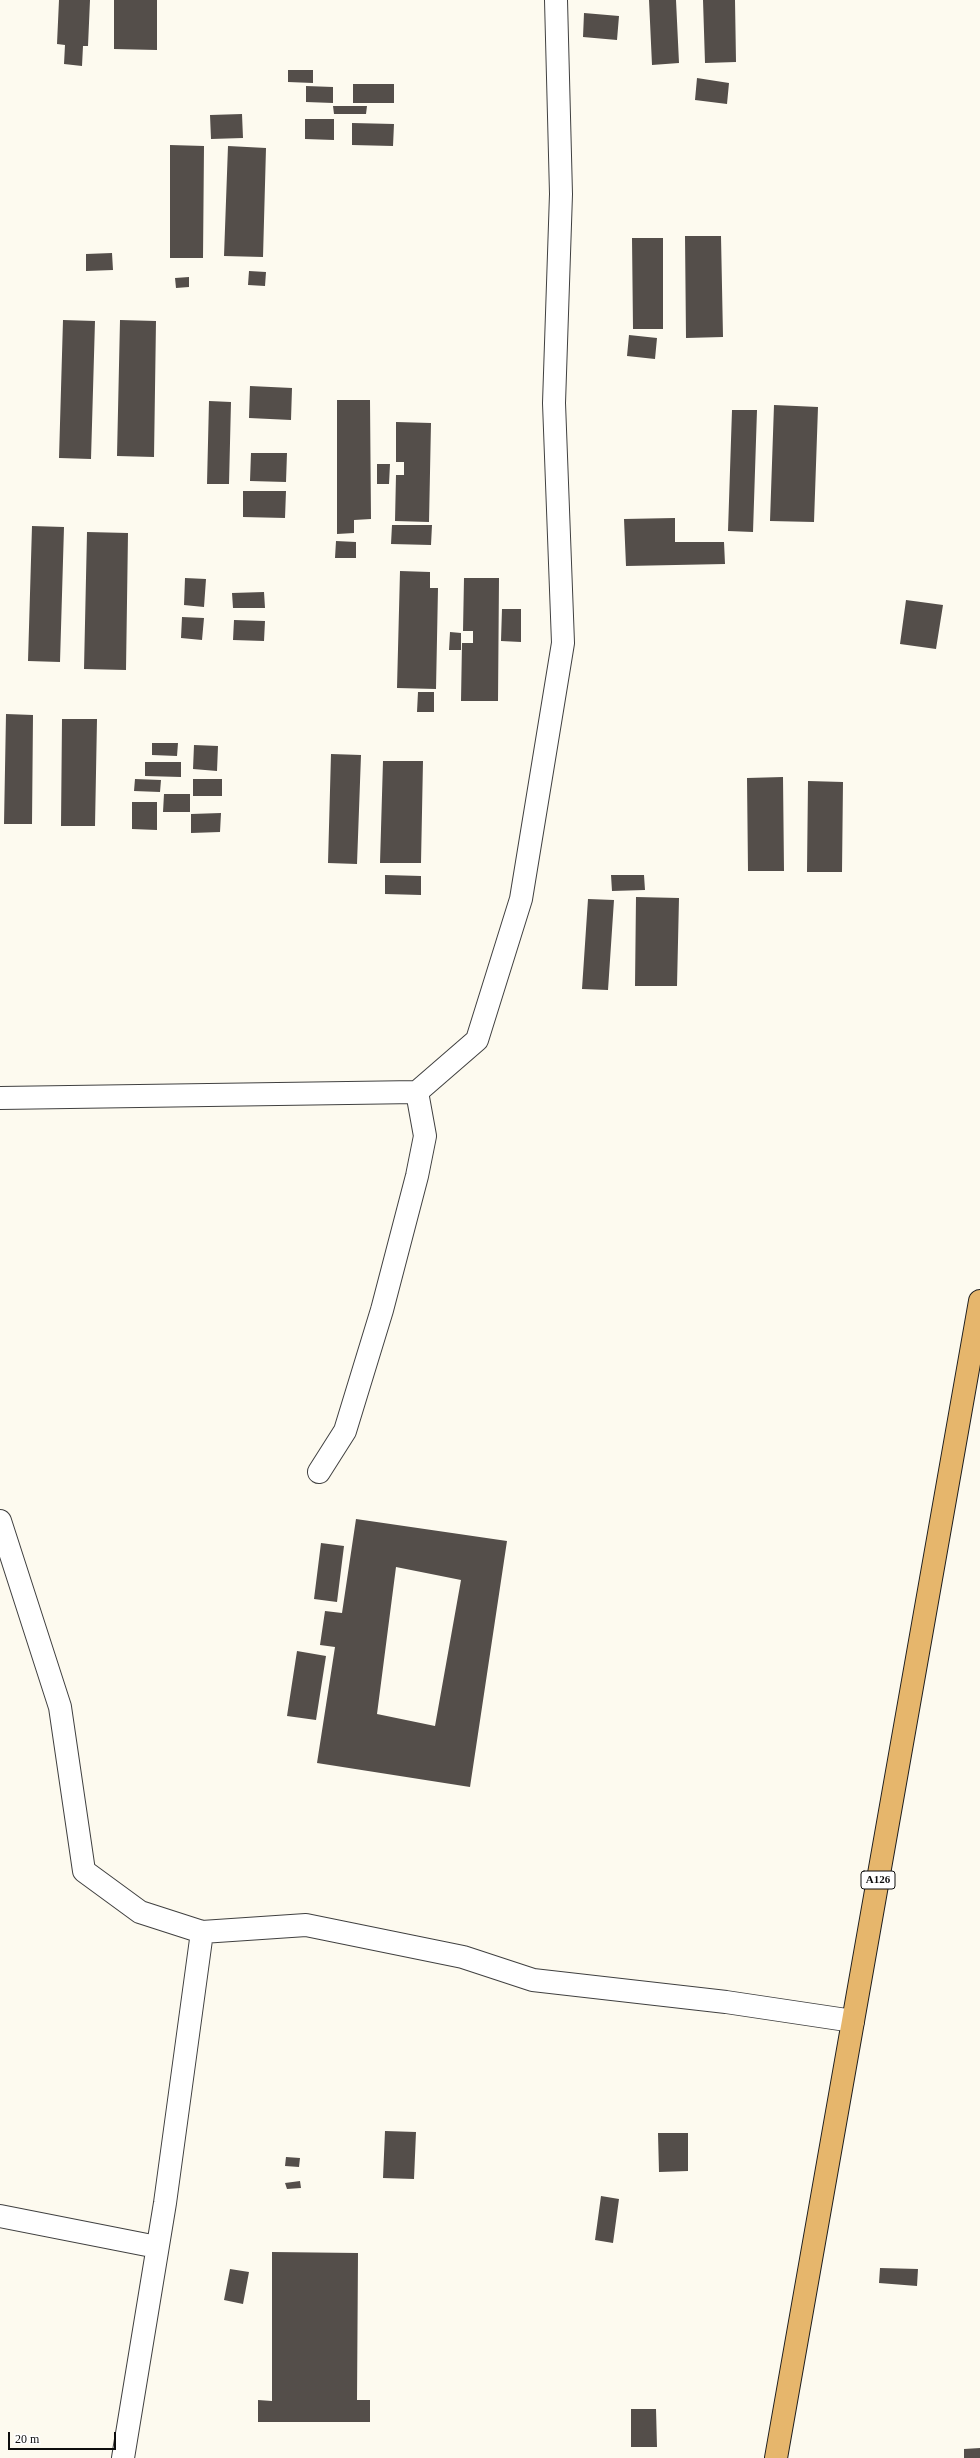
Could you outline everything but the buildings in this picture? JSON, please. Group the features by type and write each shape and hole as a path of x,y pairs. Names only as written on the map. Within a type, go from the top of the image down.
{"highway":[{"name":"A126","path":"776,2458 980,1301"}],"street":[{"path":"0,1098 416,1092 477,1040 520,899 563,643 554,403 561,194 556,0"},
{"path":"319,1472 345,1431 382,1310 412,1199 425,1136 416,1092"},
{"path":"0,1521 60,1708 84,1871 140,1912 202,1932 306,1925 463,1957 533,1980 726,2002 853,2021"},
{"path":"123,2458 157,2247 202,1932"},
{"path":"0,2216 157,2247"}]}
